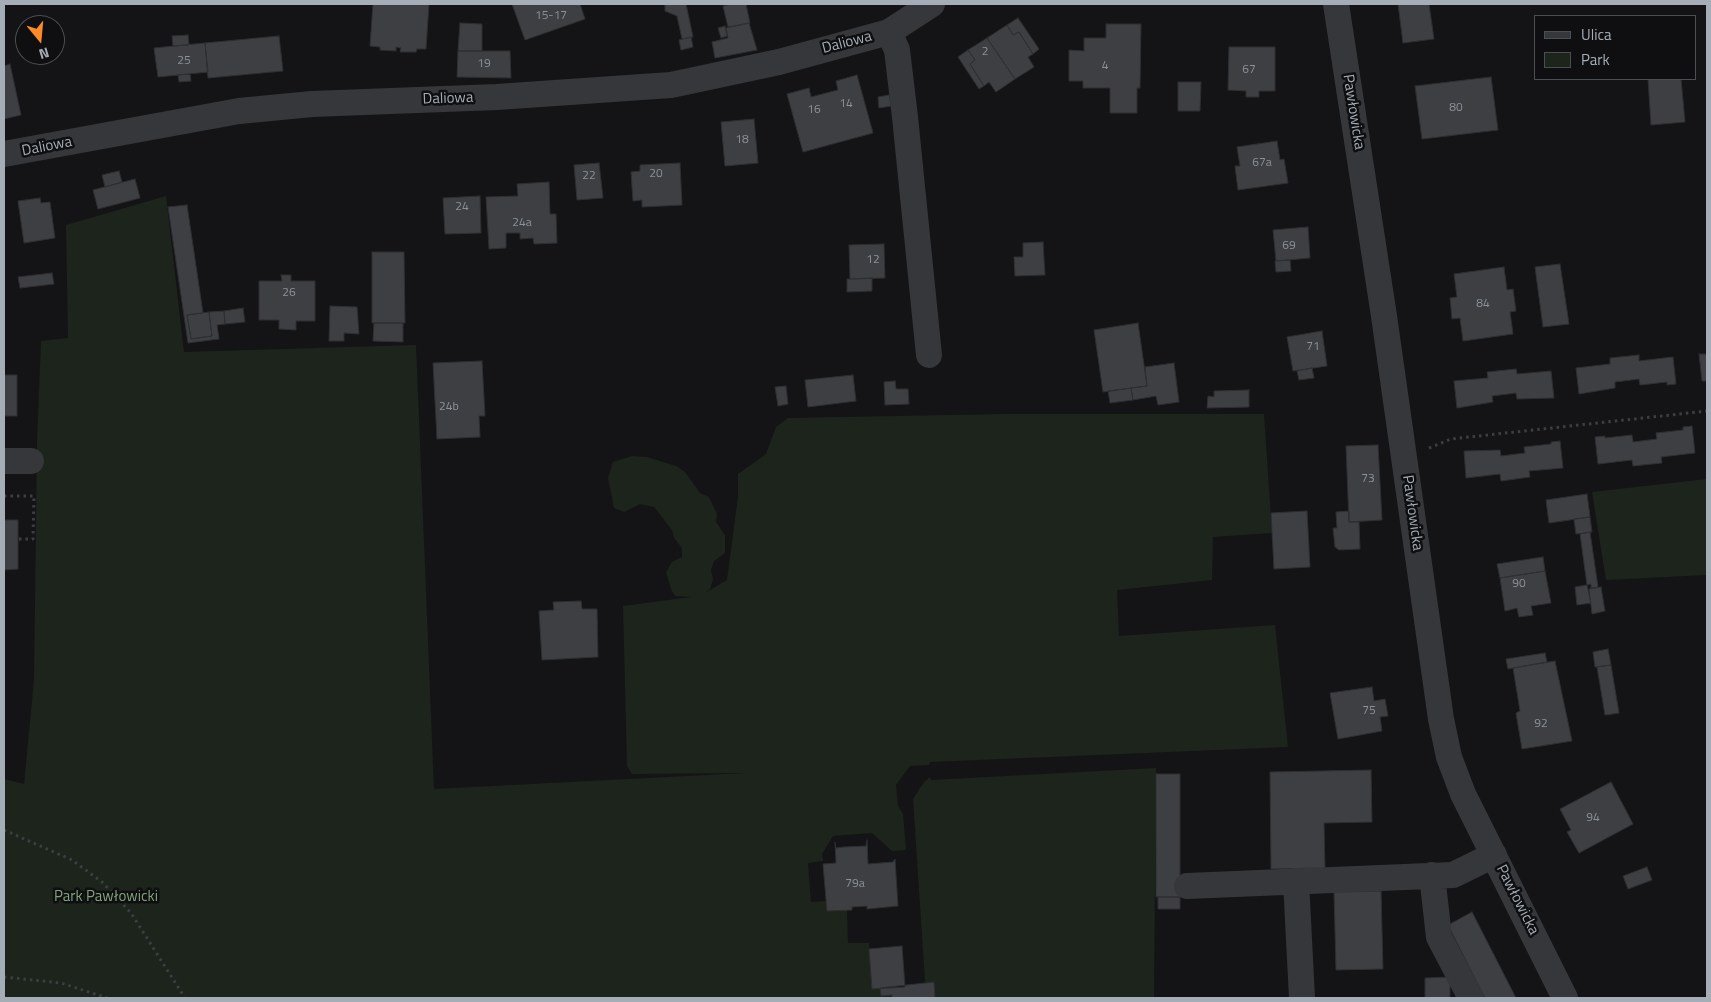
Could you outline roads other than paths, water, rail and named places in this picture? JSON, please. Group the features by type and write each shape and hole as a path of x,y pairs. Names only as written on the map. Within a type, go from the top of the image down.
{"street":[{"name":"Daliowa","path":"4,154 168,122 248,110 312,104 563,94 671,85 779,62 889,32 932,4"},
{"name":"Pawłowicka","path":"1336,4 1448,754 1463,794 1565,998"},
{"name":"Daliowa","path":"889,32 897,50 929,355"},
{"path":"4,461 32,461"},
{"path":"1187,886 1453,875 1494,855"},
{"path":"1432,875 1439,937 1471,998"},
{"path":"1296,881 1302,998"}],"park label":[{"name":"Park Pawłowicki","path":"106,897"}]}
